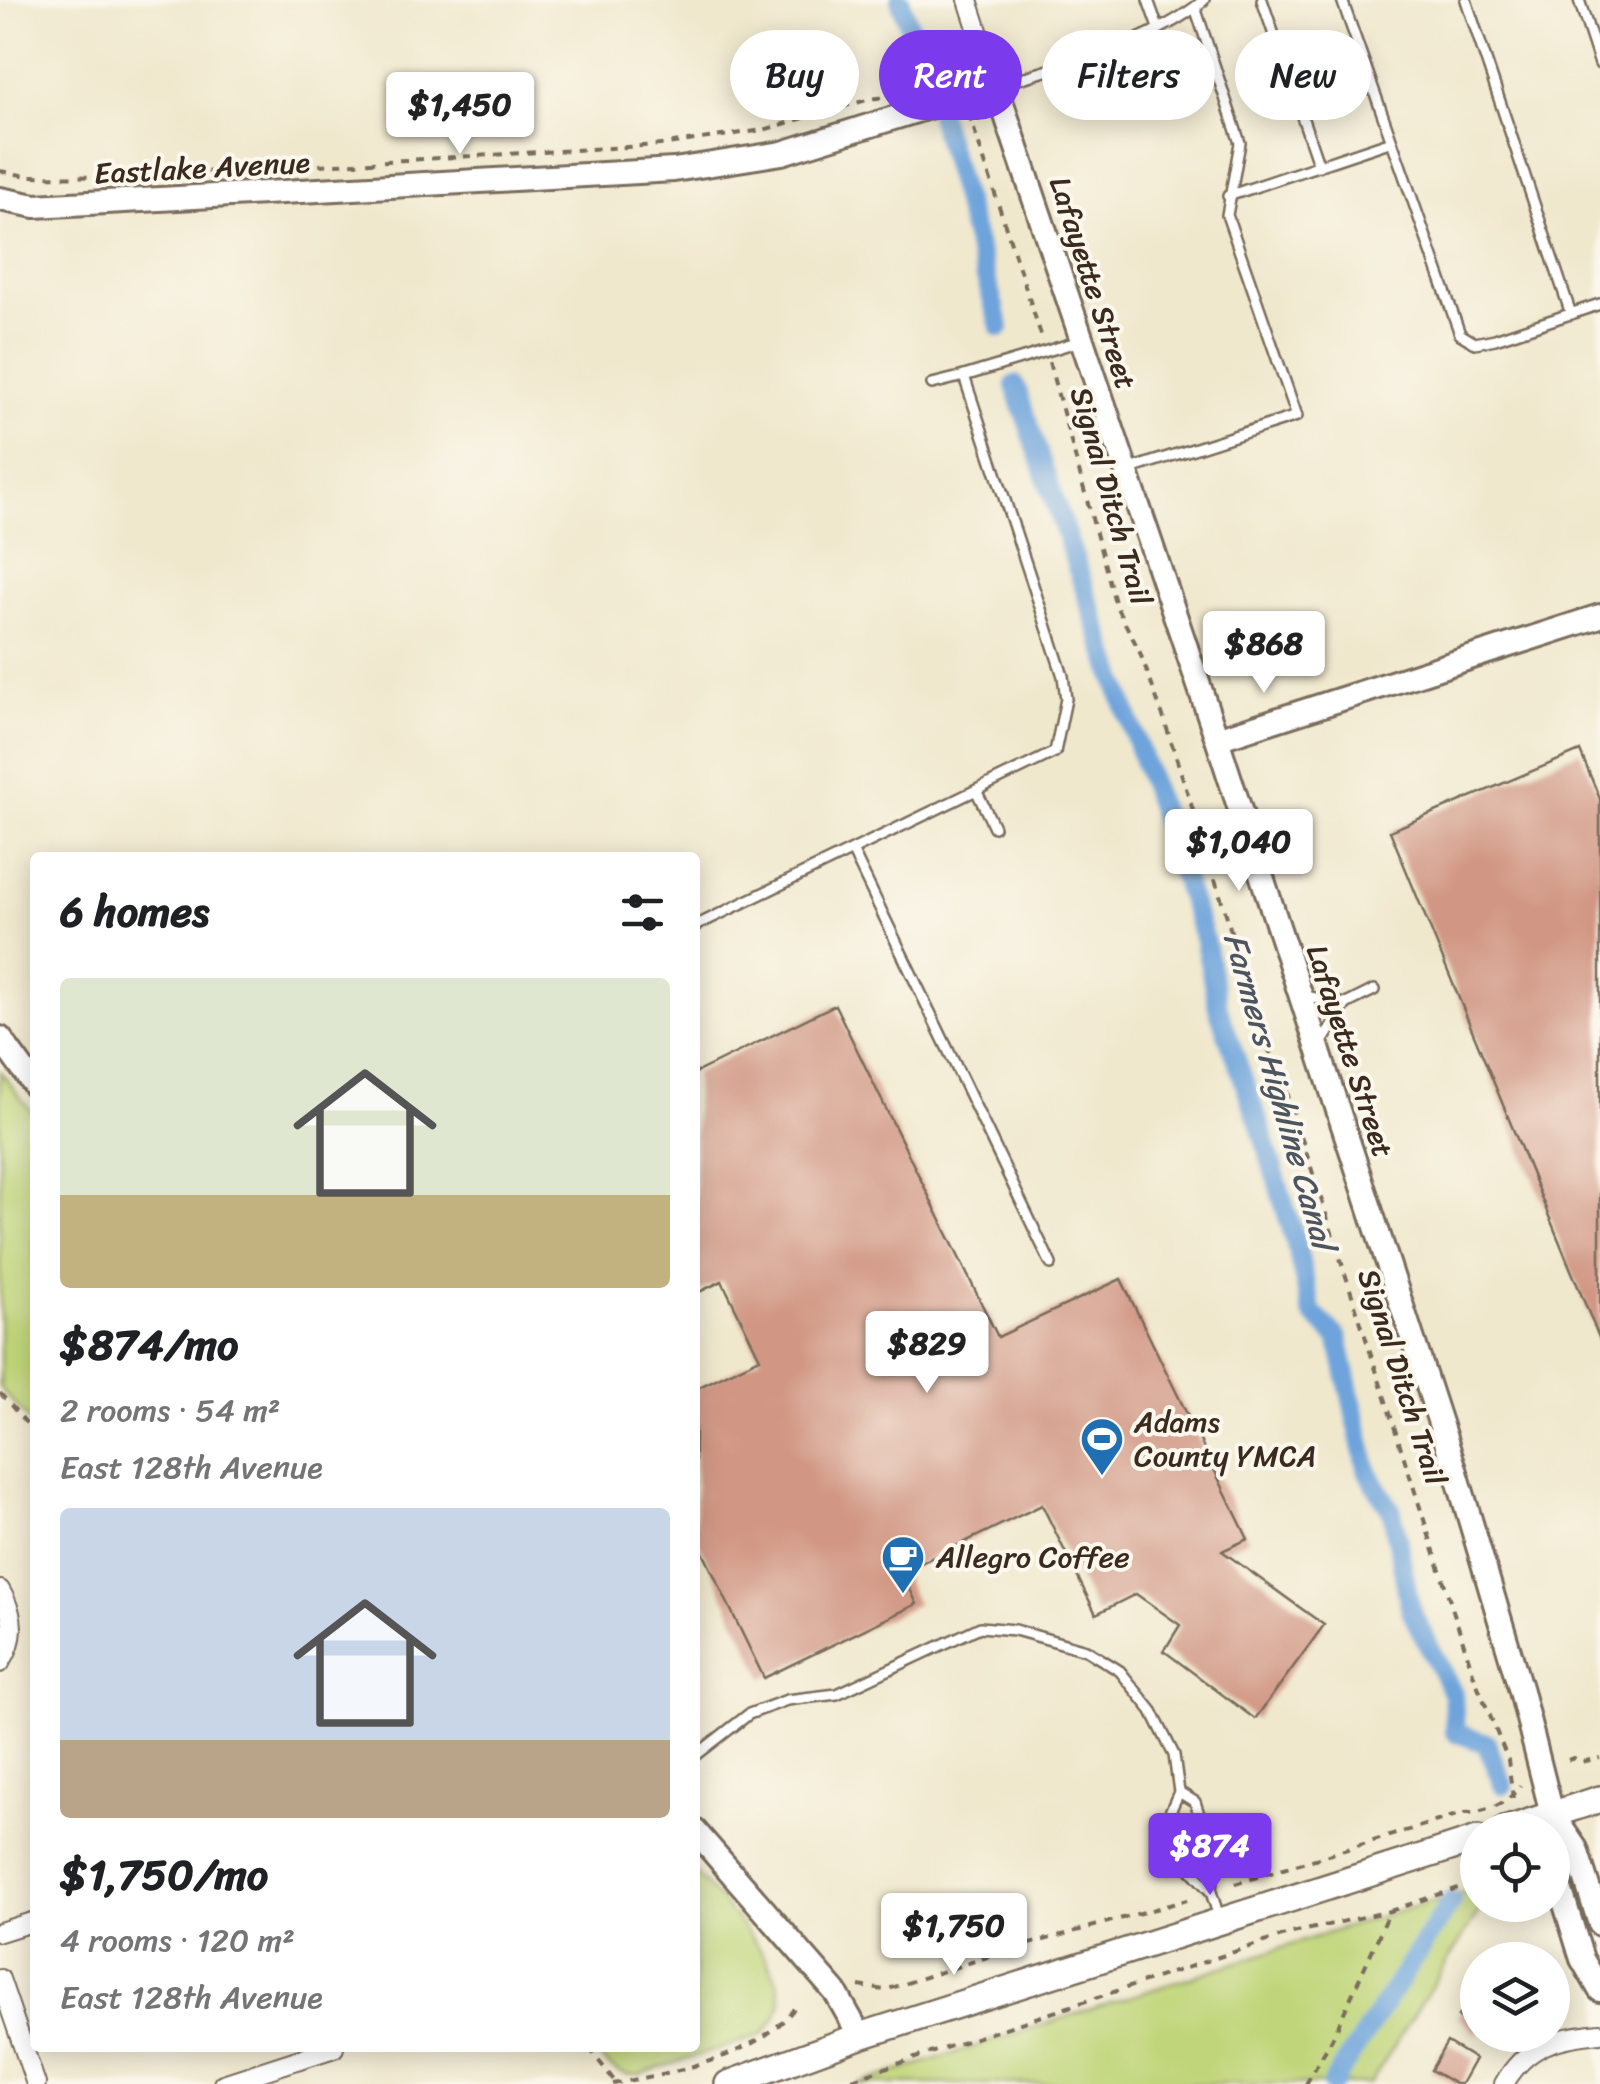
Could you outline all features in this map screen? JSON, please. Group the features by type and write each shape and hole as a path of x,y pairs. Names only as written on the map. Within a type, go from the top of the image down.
{"main road":[{"path":"1570,1813 1600,1799"},
{"path":"728,2084 860,2036 1460,1845"}],"street":[{"path":"968,0 978,30"},
{"name":"Eastlake Avenue","path":"0,199 35,206 674,170 782,154 890,120"},
{"name":"Lafayette Street","path":"1007,120 1217,740 1455,1469 1521,1691 1550,1812"},
{"path":"1217,740 1600,616"},
{"path":"0,1038 30,1079"},
{"path":"0,1590 10,1611 12,1632 0,1663"},
{"path":"700,1837 836,1993 860,2036"},
{"name":"Lafayette Street","path":"1570,1842 1576,1849 1600,1924"},
{"path":"1570,1920 1582,1959 1600,1990"},
{"path":"0,1932 30,1923"},
{"path":"0,1979 36,2084"},
{"path":"1504,2084 1528,2052 1543,2045 1600,2034"},
{"path":"223,2084 322,2052"}],"lane":[{"path":"1148,0 1158,28"},
{"path":"1262,0 1319,166"},
{"path":"1342,0 1460,334 1475,342 1495,339 1600,304"},
{"path":"1466,0 1571,314"},
{"path":"1579,0 1600,64"},
{"path":"1022,77 1158,28 1200,4 1240,143 1227,215 1297,416 1124,470"},
{"path":"1228,196 1392,141"},
{"path":"932,384 1080,341"},
{"path":"700,924 1055,752 1066,699 1063,676 964,376"},
{"path":"976,790 994,827"},
{"path":"852,850 1052,1264"},
{"path":"1318,1048 1346,1004 1374,990"},
{"path":"1300,995 1346,1004"},
{"path":"700,1752 749,1714 787,1700 837,1694 980,1627 1015,1630 1086,1650 1120,1672 1152,1712 1174,1755 1178,1792 1170,1812 1190,1869 1211,1892"},
{"path":"1178,1792 1195,1802 1214,1860 1211,1892 1221,1923"}],"path":[{"path":"0,172 116,177 660,145 763,130 879,98"},
{"name":"Signal Ditch Trail","path":"971,120 1046,351 1116,606 1140,650 1162,712 1253,1014 1285,1086 1475,1679 1508,1760 1513,1797"},
{"path":"0,1393 30,1427"},
{"path":"1568,1760 1587,1762 1600,1758"},
{"path":"1235,1884 1463,1812 1478,1812 1513,1797 1520,1785"},
{"path":"836,2084 1288,1934 1390,1911 1460,1887"},
{"path":"859,1986 884,1990 1187,1900"},
{"path":"1306,2084 1332,2040 1390,1911"},
{"path":"592,2052 615,2084 690,2066 766,2037 782,2026 795,2007"}],"green space":[{"path":"0,1071 30,1110 30,1421 0,1388"},
{"path":"700,1879 772,1968 779,1985 779,2011 762,2035 638,2075 623,2074 598,2052 700,2052"},
{"path":"1460,1894 1460,1922 1472,1922 1370,2084 858,2084"}],"building":[{"path":"1580,751 1600,799 1600,1340 1390,831"},
{"path":"835,1005 998,1337 1121,1279 1248,1539 1222,1551 1324,1625 1255,1719 1164,1651 1180,1625 1136,1594 1096,1614 1042,1505 902,1572 917,1604 764,1678 700,1546 700,1387 760,1358 722,1281 700,1292 700,1071"},
{"path":"1447,2042 1475,2059 1461,2084 1431,2070"}],"waterway":[{"name":"Farmers Highline Canal","path":"900,0 929,80 1000,327"},
{"name":"Farmers Highline Canal","path":"1015,385 1205,942 1218,1008 1260,1126 1295,1240 1312,1313 1338,1338 1368,1472 1392,1512 1411,1611 1453,1694 1455,1732 1486,1743 1503,1785"},
{"path":"1332,2084 1451,1901"}],"place":[{"name":"Adams County YMCA","path":"1102,1477"},
{"name":"Allegro Coffee","path":"903,1595"}]}
